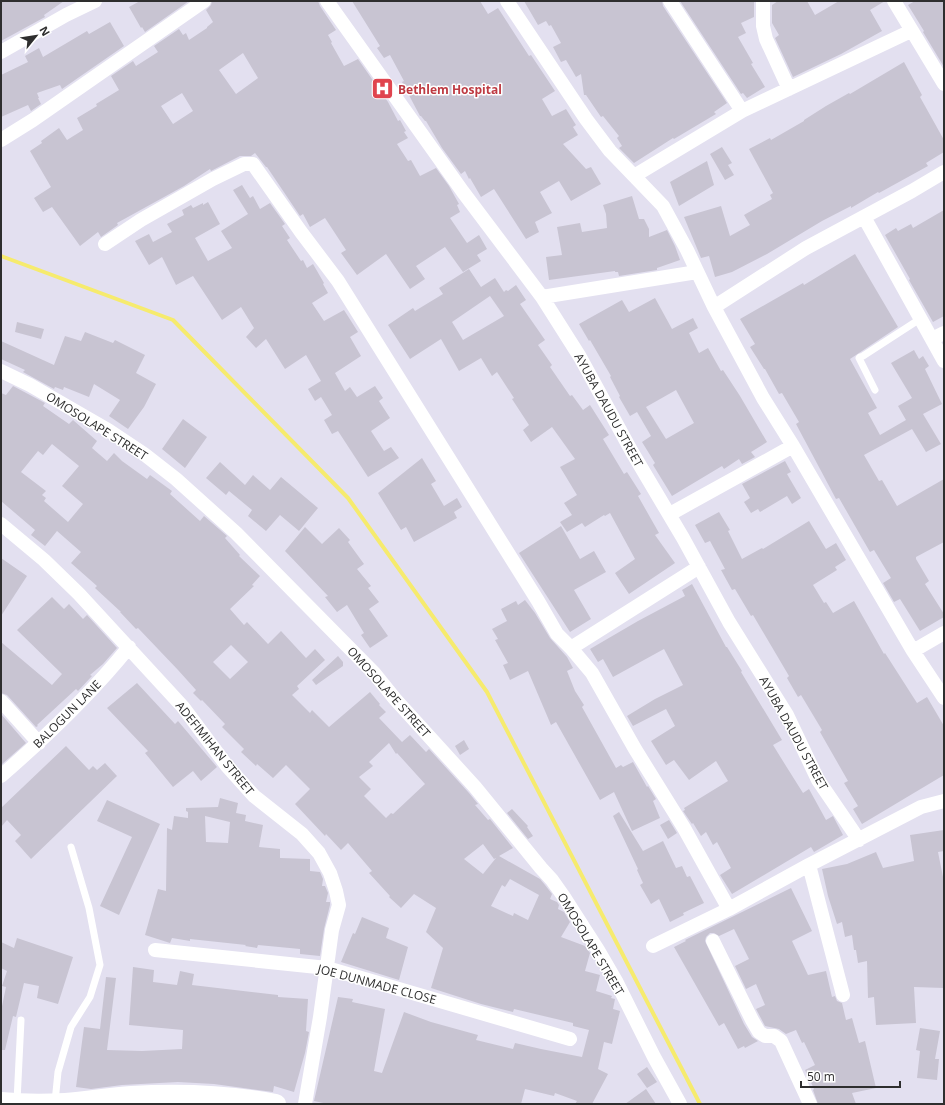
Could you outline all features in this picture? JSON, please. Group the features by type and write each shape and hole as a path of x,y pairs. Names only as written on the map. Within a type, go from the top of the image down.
{"main road":[{"path":"1,1102 17,1104 64,1103 129,1100 175,1094 215,1096 276,1104"}],"street":[{"path":"1,52 66,15 95,1"},
{"path":"1,140 40,115 204,1"},
{"name":"AYUBA DAUDU STREET","path":"327,1 463,192 542,297 580,357 632,452 670,514 729,622 787,715 818,780 858,840"},
{"path":"507,1 586,119 610,151 663,206 687,250 714,307 763,398 793,446 913,651 944,698"},
{"path":"670,1 742,111"},
{"path":"763,1 763,26 766,40 789,89"},
{"path":"894,1 944,84"},
{"path":"634,176 742,111 911,31"},
{"path":"105,244 141,220 213,179 244,164 253,164 338,280 538,601 557,634 592,673 684,828 729,910"},
{"path":"714,307 806,248 944,172"},
{"path":"864,217 920,319 938,336 944,361"},
{"path":"542,297 697,272"},
{"name":"OMOSOLAPE STREET","path":"1,371 30,384 108,430 144,454 176,479 236,533 374,673 395,699 475,787 560,892 581,923 616,981 650,1051 680,1104"},
{"path":"670,514 793,446"},
{"name":"ADEFIMIHAN STREET","path":"1,524 44,560 79,594 129,647 183,707 227,766 254,796 302,834 319,853 330,873 336,891 338,905 332,930 305,1104"},
{"path":"571,648 699,567"},
{"path":"913,651 944,633"},
{"name":"BALOGUN LANE","path":"1,776 39,743 112,668 129,647"},
{"path":"1,701 39,743"},
{"path":"653,946 729,910 809,865 921,808 944,801"},
{"path":"809,865 843,995"},
{"path":"713,941 759,1032 765,1036 774,1036 781,1041 810,1104"},
{"name":"JOE DUNMADE CLOSE","path":"155,950 327,968 570,1039"}],"lane":[{"path":"875,390 859,358 920,319"},
{"path":"55,1103 58,1072 71,1027 90,997 100,965 89,908 71,847"},
{"path":"17,1104 21,1020"}],"building":[{"path":"1,1 64,1 44,15 45,17 1,41"},
{"path":"140,1 189,1 145,32 142,27 141,28 129,7"},
{"path":"212,1 318,1 336,30 328,35 344,66 358,59 388,102 398,121 400,120 406,131 404,132 408,138 397,144 408,161 411,160 420,176 436,168 449,186 459,204 457,205 460,212 450,218 467,243 479,235 487,249 477,255 481,261 463,272 445,247 416,266 425,279 410,289 386,254 357,275 341,253 346,250 325,218 310,227 303,214 300,216 267,167 255,153 251,156 240,156 211,171 210,169 184,186 117,223 118,225 101,237 98,232 80,246 52,207 43,212 34,198 51,187 30,151 59,128 67,140 83,130 77,118 119,90 111,76 133,61 136,66 158,52 154,46 179,29 183,35 186,33 189,40 207,28 213,22 206,10 211,5","holes":["243,53 258,78 236,94 219,70","182,93 193,111 173,124 161,106"]},
{"path":"352,1 480,1 488,14 498,8 529,56 531,55 555,91 542,99 552,116 566,109 576,125 573,127 578,135 563,144 586,169 591,167 601,184 571,201 559,181 540,192 552,213 535,222 539,232 526,239 494,189 481,197 465,171 461,174 442,148 426,121 420,116 390,55 384,58 377,48 380,46"},
{"path":"524,1 662,1 663,6 727,103 714,112 716,114 674,139 673,138 634,163 619,148 622,146 617,138 619,136 603,116 601,117 586,95 584,95 581,74 576,77 566,60 561,62 553,47 561,43 551,25 549,26 546,21 538,25"},
{"path":"680,1 754,1 754,17 741,23 746,33 738,37 753,63 751,64 765,87 747,98 743,93 741,94"},
{"path":"778,1 807,1 815,15 839,1 885,1 870,10 882,31 841,54 793,77 775,38 779,35 772,23 772,5"},
{"path":"915,1 944,1 944,67 908,5"},
{"path":"110,22 124,46 62,89 60,85 37,93 41,104 31,111 28,105 1,117 1,75 28,62 25,56 39,48 43,57 87,31 89,34"},
{"path":"904,62 922,95 920,97 944,140 944,152 926,163 928,166 879,193 878,192 851,208 851,206 822,221 767,254 732,272 715,277 709,256 701,258 684,217 721,206 730,236 750,225 744,215 772,199 770,195 773,193 749,149 770,138 771,140 826,106 849,93 850,94"},
{"path":"722,147 732,163 728,165 734,175 725,180 710,154"},
{"path":"707,161 714,185 679,206 670,182"},
{"path":"242,185 250,198 253,196 260,209 270,203 285,224 282,226 290,238 287,240 301,261 303,260 307,268 313,264 328,293 312,303 324,321 344,310 358,332 350,337 361,356 335,373 345,391 350,387 357,397 375,386 383,398 379,401 390,418 371,431 384,451 391,447 399,458 368,477 338,431 332,434 324,420 332,415 321,397 315,401 308,389 321,381 306,355 285,369 266,339 256,348 246,337 254,328 241,307 222,320 193,276 176,285 162,257 149,265 135,241 149,234 153,242 172,232 167,224 184,215 182,210 191,205 193,208 208,202 220,224 195,238 208,261 232,248 221,231 248,214 233,190"},
{"path":"632,196 639,219 644,219 649,229 649,237 667,230 680,260 657,268 657,270 619,276 618,272 615,271 549,280 546,257 562,255 557,227 580,223 582,232 607,228 606,214 603,205"},
{"path":"944,210 944,316 933,322 885,235 896,228 898,231 911,224 913,228"},
{"path":"855,254 898,327 850,359 877,408 868,413 880,435 906,420 898,406 912,398 891,363 914,350 919,359 923,356 929,366 925,369 942,404 923,414 941,444 926,452 912,429 864,455 879,481 882,480 897,506 944,479 944,542 916,557 916,559 929,581 925,584 944,614 944,617 920,631 900,599 894,602 883,583 891,578 874,550 870,552 839,498 836,499 796,424 799,422 782,393 779,394 765,369 750,347 755,344 740,319 803,283 804,285"},
{"path":"469,269 481,287 495,278 504,292 516,285 526,300 520,304 545,340 538,345 552,365 550,367 570,396 572,395 583,410 590,405 609,435 603,439 624,474 627,472 641,494 638,496 659,533 655,535 675,563 629,594 615,573 635,559 610,513 585,527 582,523 567,532 560,522 572,515 564,503 577,495 560,467 575,459 552,427 531,442 523,430 529,425 512,399 514,398 497,372 492,376 481,358 459,371 441,339 410,359 388,325 413,308 415,311 443,294 439,288","holes":["490,296 504,316 463,340 452,322"]},
{"path":"655,298 672,329 693,318 698,328 689,333 699,353 708,348 721,371 723,370 740,396 767,442 751,452 755,457 742,464 739,459 724,469 722,466 672,496 653,465 655,463 642,442 651,436 637,412 630,416 619,397 620,396 610,377 611,376 579,324 622,300 629,312","holes":["676,390 694,423 666,439 646,407"]},
{"path":"17,322 44,329 41,339 15,332"},
{"path":"85,332 113,343 115,340 145,355 136,373 156,384 144,407 128,429 109,416 120,400 94,384 89,397 64,387 63,390 55,387 54,389 23,372 25,370 1,359 1,341 54,365 65,336 81,341"},
{"path":"13,386 45,403 43,406 69,424 73,420 97,441 92,448 107,461 114,453 122,461 147,479 150,475 172,491 170,494 200,521 204,516 227,536 225,538 240,555 239,556 260,576 252,585 254,586 230,609 244,625 247,622 268,644 281,631 306,658 315,649 325,660 297,686 299,689 292,695 310,713 312,710 329,727 370,692 386,712 379,718 402,742 410,735 426,752 429,749 469,793 478,804 475,805 488,820 490,819 513,848 499,856 540,879 545,885 552,894 550,899 557,902 559,905 558,909 564,912 570,922 561,937 585,946 590,953 585,971 600,975 596,991 612,996 611,998 615,999 613,1009 620,1011 612,1044 604,1042 598,1069 608,1074 592,1104 575,1104 577,1101 555,1093 554,1096 525,1089 521,1104 328,1104 314,1101 338,997 353,999 352,1002 385,1009 374,1071 382,1073 404,1012 431,1022 478,1035 476,1040 513,1049 515,1043 582,1057 589,1030 573,1026 573,1023 514,1009 513,1012 481,1004 431,988 443,948 426,932 436,908 414,894 401,908 389,897 390,896 369,873 372,871 348,843 341,850 326,834 325,836 295,804 310,789 286,765 273,778 257,764 256,766 241,752 244,749 222,727 225,724 202,700 201,701 193,693 196,690 138,628 136,629 121,612 95,588 97,586 71,563 81,552 57,531 45,546 31,535 35,530 1,501 1,393 6,395","holes":["52,444 79,466 62,486 83,504 68,522 44,501 46,498 42,495 46,491 21,472 38,451 43,455","231,645 248,662 230,679 213,662","389,743 396,754 397,753 425,784 393,814 391,813 386,818 364,796 371,789 359,777 373,766 369,762","483,844 494,859 496,858 483,874 464,859","510,879 539,895 528,920 514,913 513,916 491,906 502,885 505,887"]},
{"path":"183,419 207,437 185,468 162,449"},
{"path":"422,458 436,481 431,484 444,506 457,498 462,507 454,512 457,518 414,542 406,527 401,530 378,493"},
{"path":"785,461 791,472 787,474 801,498 792,504 787,496 760,512 758,509 751,513 744,502 750,498 742,484"},
{"path":"220,462 245,485 253,475 270,490 281,477 318,508 299,531 280,515 266,531 248,516 252,510 229,491 226,495 206,478"},
{"path":"719,512 730,530 728,531 742,559 762,548 763,549 809,521 826,549 836,543 846,560 835,567 837,570 813,585 824,603 826,602 833,613 854,601 884,654 885,653 917,703 927,697 944,726 944,775 862,824 853,809 858,806 844,783 848,781 820,732 822,730 801,695 798,697 787,678 789,676 753,615 751,616 735,589 732,590 721,570 725,569 710,541 705,543 695,525"},
{"path":"561,526 580,559 594,551 606,572 574,590 591,619 570,632 519,553"},
{"path":"305,527 322,544 339,528 350,540 348,542 364,564 357,569 371,586 368,588 379,602 369,609 388,636 370,648 361,635 364,633 347,605 337,612 325,597 328,596 285,551"},
{"path":"1,558 27,576 1,616"},
{"path":"692,584 726,647 742,671 741,672 782,740 773,745 803,793 809,789 826,820 833,816 843,835 814,852 811,847 732,894 720,875 731,868 717,842 713,845 706,832 701,836 683,811 685,810 684,808 728,781 716,761 689,780 674,760 666,765 651,741 675,726 666,709 633,726 627,716 655,699 683,685 664,649 613,677 603,659 598,662 590,649 685,596 682,590"},
{"path":"52,597 64,609 69,604 83,619 87,615 117,648 103,664 90,675 92,676 78,691 76,689 36,727 7,695 1,693 1,642 52,685 62,674 17,630"},
{"path":"525,600 535,613 550,638 567,657 573,668 567,671 575,691 584,705 582,707 616,768 621,765 623,767 633,762 647,787 648,786 656,799 653,801 660,818 632,831 614,792 600,800 556,722 551,725 528,671 510,680 503,665 508,663 495,640 498,639 492,629 507,621 501,609 516,601 518,605"},
{"path":"338,656 343,662 343,666 316,685 312,680"},
{"path":"137,683 175,724 178,721 217,767 201,781 193,771 173,787 145,753 148,751 107,708"},
{"path":"1,714 26,743 1,765"},
{"path":"464,740 469,749 460,755 455,746"},
{"path":"66,746 89,770 93,766 97,770 105,763 117,776 31,859 15,841 21,835 7,820 1,827 1,808"},
{"path":"220,798 238,803 236,813 246,815 245,821 263,825 259,847 280,849 280,858 310,859 310,871 320,872 323,879 322,886 325,886 328,893 326,902 330,902 330,905 324,929 320,956 300,954 300,949 258,945 257,948 245,946 246,945 190,939 190,941 172,938 170,943 145,935 158,889 166,891 167,828 172,830 174,816 188,818 186,808 218,807","holes":["205,816 230,822 228,843 206,842"]},
{"path":"107,800 160,824 119,915 100,906 132,837 97,821"},
{"path":"512,809 528,826 527,827 533,836 528,839 507,813"},
{"path":"619,812 643,851 663,841 676,868 682,866 687,877 690,876 704,903 683,913 684,915 670,922 659,899 651,904 640,885 643,883 637,870 638,869 613,816"},
{"path":"669,820 677,833 668,839 660,825"},
{"path":"944,830 944,851 938,852 944,882 944,988 914,987 916,1023 876,1025 874,997 868,998 867,961 858,963 852,935 845,937 842,922 837,924 828,896 822,869 847,864 876,852 883,868 914,861 910,835"},
{"path":"791,888 812,931 792,941 808,975 826,971 832,997 835,996 837,1001 842,1003 846,1020 852,1018 859,1043 865,1041 876,1088 852,1093 856,1104 818,1104 813,1090 814,1089 805,1070 815,1065 804,1042 802,1043 796,1030 786,1034 779,1029 765,1026 756,1009 765,1005 756,984 746,989 735,966 749,959 734,929 719,936 714,933 710,933 706,937 705,941 744,1024 752,1037 758,1041 745,1048 744,1046 738,1049 724,1023 719,1026 674,947 686,941 685,940"},
{"path":"362,917 389,928 386,938 408,947 399,980 341,962 353,933 355,934"},
{"path":"17,938 73,957 58,1004 37,998 39,986 24,983 16,1017 13,1016 5,1050 1,1050 1,1011 6,987 2,986 7,971 1,968 1,942 14,948"},
{"path":"133,967 154,970 153,982 177,985 180,971 194,974 192,985 278,995 278,997 308,999 306,1031 309,1032 305,1053 294,1092 274,1086 273,1092 214,1084 178,1082 122,1085 91,1089 76,1087 84,1027 100,1029 106,977 116,978 107,1050 142,1051 182,1049 183,1030 129,1025"},
{"path":"920,1028 940,1031 935,1059 939,1059 937,1080 917,1078 920,1051 916,1050"},
{"path":"647,1067 657,1082 647,1088 637,1074"},
{"path":"646,1089 656,1104 625,1104"}],"waterway":[{"path":"1,256 173,320 348,498 487,692 700,1104"}],"place":[{"name":"Bethlem Hospital","path":"382,89"}]}
